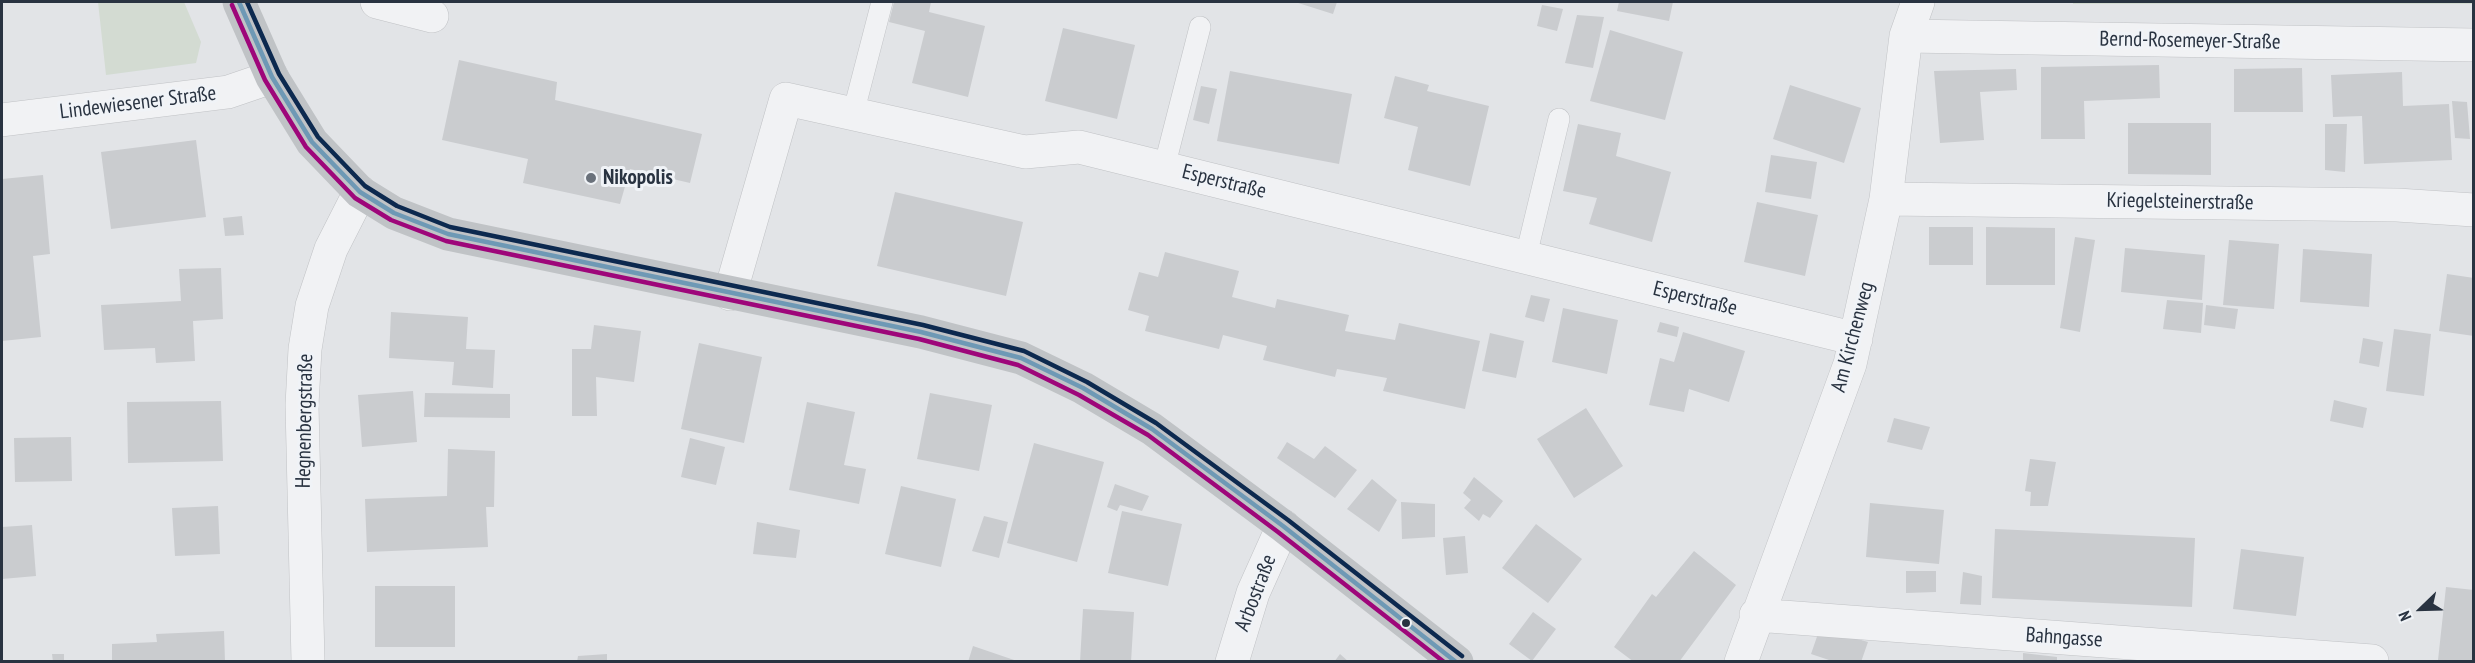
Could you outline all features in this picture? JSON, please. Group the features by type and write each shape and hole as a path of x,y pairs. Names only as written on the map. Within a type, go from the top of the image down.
{"main road":[{"path":"239,2 272,76 312,142 360,192 394,213 448,234 921,332 1021,358 1083,388 1152,429 1283,526 1457,662"}],"street":[{"path":"377,2 432,16"},
{"name":"Am Kirchenweg","path":"1741,662 1756,615 1850,364 1886,199 1906,36 1918,2"},
{"name":"Bernd-Rosemeyer-Straße","path":"1906,36 2474,45"},
{"name":"Lindewiesener Straße","path":"2,120 228,92 272,76"},
{"name":"Esperstraße","path":"730,294 786,99 1025,152 1079,147 1856,339"},
{"name":"Hegnenbergstraße","path":"308,662 302,405 305,349 312,306 331,249 360,192"},
{"name":"Kriegelsteinerstraße","path":"1886,199 2397,205 2474,210"},
{"name":"Arbostraße","path":"1232,662 1253,593 1283,526"},
{"name":"Bahngasse","path":"1756,615 2372,661"}],"lane":[{"path":"853,114 882,2"},
{"path":"1164,168 1200,27"},
{"path":"1526,256 1559,119"}],"shaded area":[{"path":"98,2 184,2 201,42 196,63 106,75"},
{"path":"2073,2 2473,2 2474,4 2073,4"}],"building":[{"path":"894,2 931,2 929,12 985,26 968,97 912,83 925,31 889,22"},
{"path":"1295,2 1337,2 1333,14"},
{"path":"1619,2 1673,2 1669,21 1617,11"},
{"path":"1542,5 1563,9 1557,31 1537,26"},
{"path":"1577,15 1604,17 1593,68 1565,63"},
{"path":"1063,28 1135,45 1117,119 1045,101"},
{"path":"1610,30 1683,52 1665,120 1590,101"},
{"path":"459,60 557,82 555,100 702,134 690,183 630,169 620,204 523,183 528,159 442,140"},
{"path":"2159,65 2160,98 2084,101 2085,139 2041,139 2041,67"},
{"path":"2302,68 2303,112 2234,112 2234,69"},
{"path":"2016,69 2017,90 1980,92 1984,140 1940,143 1934,71"},
{"path":"1230,71 1352,94 1339,164 1217,141"},
{"path":"2402,72 2403,106 2449,104 2452,160 2364,164 2362,116 2333,117 2331,75"},
{"path":"1395,76 1429,85 1427,91 1489,106 1470,186 1408,170 1418,127 1384,118"},
{"path":"1790,85 1861,108 1844,163 1773,139"},
{"path":"1201,86 1217,89 1209,124 1193,120"},
{"path":"2452,101 2467,102 2470,139 2455,138"},
{"path":"2128,123 2211,123 2211,175 2128,174"},
{"path":"1578,124 1621,133 1616,156 1671,172 1652,242 1589,224 1597,198 1563,191"},
{"path":"2325,124 2347,124 2345,172 2325,170"},
{"path":"196,140 206,217 111,229 101,152"},
{"path":"1771,155 1817,162 1811,199 1765,192"},
{"path":"43,175 50,254 33,256 41,337 2,341 2,179"},
{"path":"895,192 1023,222 1006,296 877,266"},
{"path":"1757,202 1818,215 1805,276 1744,262"},
{"path":"242,216 244,235 225,236 223,218"},
{"path":"1929,227 1973,227 1973,265 1929,265"},
{"path":"1986,227 2055,228 2055,285 1986,285"},
{"path":"2075,237 2095,240 2080,332 2060,328"},
{"path":"2229,240 2279,244 2274,309 2223,305"},
{"path":"2125,248 2205,255 2202,300 2121,292"},
{"path":"2303,249 2372,254 2369,307 2300,302"},
{"path":"1165,252 1239,271 1232,297 1275,308 1277,299 1349,315 1345,331 1395,340 1399,323 1480,341 1465,409 1383,391 1387,378 1337,369 1335,377 1263,360 1267,346 1223,335 1219,349 1145,331 1149,316 1128,310 1139,272 1158,277"},
{"path":"221,268 223,319 193,321 195,361 156,363 155,348 104,350 101,305 181,301 179,269"},
{"path":"2447,274 2474,278 2474,336 2439,331"},
{"path":"1531,295 1550,299 1544,322 1525,317"},
{"path":"2167,300 2203,303 2201,333 2163,329"},
{"path":"2206,305 2238,309 2235,329 2204,325"},
{"path":"1563,308 1618,320 1607,374 1552,362"},
{"path":"391,312 468,317 466,349 495,350 493,388 452,385 454,362 389,358"},
{"path":"1660,322 1679,327 1677,337 1657,332"},
{"path":"594,325 641,331 634,382 596,377 597,416 572,416 572,349 591,349"},
{"path":"2394,329 2431,334 2424,396 2386,391"},
{"path":"1683,332 1745,351 1729,402 1689,389 1684,412 1649,405 1660,358 1674,362"},
{"path":"1490,333 1524,341 1516,378 1482,371"},
{"path":"2363,338 2383,342 2379,367 2359,363"},
{"path":"699,343 762,357 744,443 681,429"},
{"path":"413,391 417,442 362,447 358,395"},
{"path":"425,393 510,394 510,418 424,417"},
{"path":"930,393 992,405 979,471 917,459"},
{"path":"2334,400 2367,408 2363,428 2330,421"},
{"path":"221,401 223,461 128,463 127,402"},
{"path":"807,402 855,412 844,465 866,469 859,504 789,490"},
{"path":"1586,408 1623,466 1574,498 1537,439"},
{"path":"1894,418 1930,427 1922,450 1887,442"},
{"path":"71,437 72,481 15,482 14,438"},
{"path":"690,438 725,447 716,485 681,477"},
{"path":"1287,442 1314,459 1325,446 1357,470 1335,498 1277,458"},
{"path":"1034,443 1104,462 1077,562 1007,543"},
{"path":"448,449 495,451 494,507 486,507 488,547 367,552 365,499 447,496"},
{"path":"2030,459 2056,462 2048,506 2030,506 2031,492 2025,491"},
{"path":"1474,477 1503,501 1490,518 1483,514 1479,521 1464,508 1471,500 1463,493"},
{"path":"1372,479 1397,500 1379,532 1347,509"},
{"path":"1115,484 1149,496 1142,511 1120,505 1117,511 1107,507"},
{"path":"901,486 956,499 941,567 885,554"},
{"path":"1401,502 1435,504 1435,537 1402,539"},
{"path":"1870,503 1944,510 1939,564 1866,557"},
{"path":"218,506 220,554 175,556 172,508"},
{"path":"1122,511 1182,524 1168,586 1108,573"},
{"path":"984,516 1008,522 999,558 972,551"},
{"path":"757,522 800,530 796,558 753,554"},
{"path":"1536,524 1582,559 1548,603 1502,568"},
{"path":"32,525 36,576 2,579 2,527"},
{"path":"1995,529 2195,538 2192,607 1992,598"},
{"path":"1465,536 1468,573 1446,575 1443,538"},
{"path":"2241,549 2304,557 2296,616 2233,609"},
{"path":"1694,551 1736,585 1679,662 1634,662 1614,647 1652,594 1656,597"},
{"path":"1906,571 1936,571 1936,592 1906,593"},
{"path":"1963,572 1982,576 1981,605 1960,604"},
{"path":"375,586 455,586 455,647 375,647"},
{"path":"2446,587 2474,590 2474,662 2438,660"},
{"path":"1083,609 1134,612 1131,662 1080,662"},
{"path":"1533,612 1556,629 1532,661 1509,644"},
{"path":"1820,628 1868,642 1861,662 1835,662 1811,654"},
{"path":"224,631 225,662 112,662 112,644 157,642 156,634"},
{"path":"973,646 1017,661 1017,662 968,662"},
{"path":"2023,653 2057,657 2057,662 2023,662"},
{"path":"52,654 64,654 64,662 53,662"},
{"path":"607,654 607,662 577,662 578,656"},
{"path":"1340,654 1349,662 1334,662"}],"transit line":[{"path":"239,2 272,77 312,142 360,192 394,213 448,234 921,332 1021,358 1083,388 1152,429 1283,526 1456,662"},
{"path":"247,2 279,74 318,137 365,186 397,206 450,227 923,325 1024,351 1087,382 1156,423 1288,520 1462,656"},
{"path":"232,5 265,80 306,147 355,198 391,220 446,241 919,339 1018,365 1079,395 1148,435 1278,532 1444,662"}],"place":[{"name":"Nikopolis","path":"591,178"}]}
